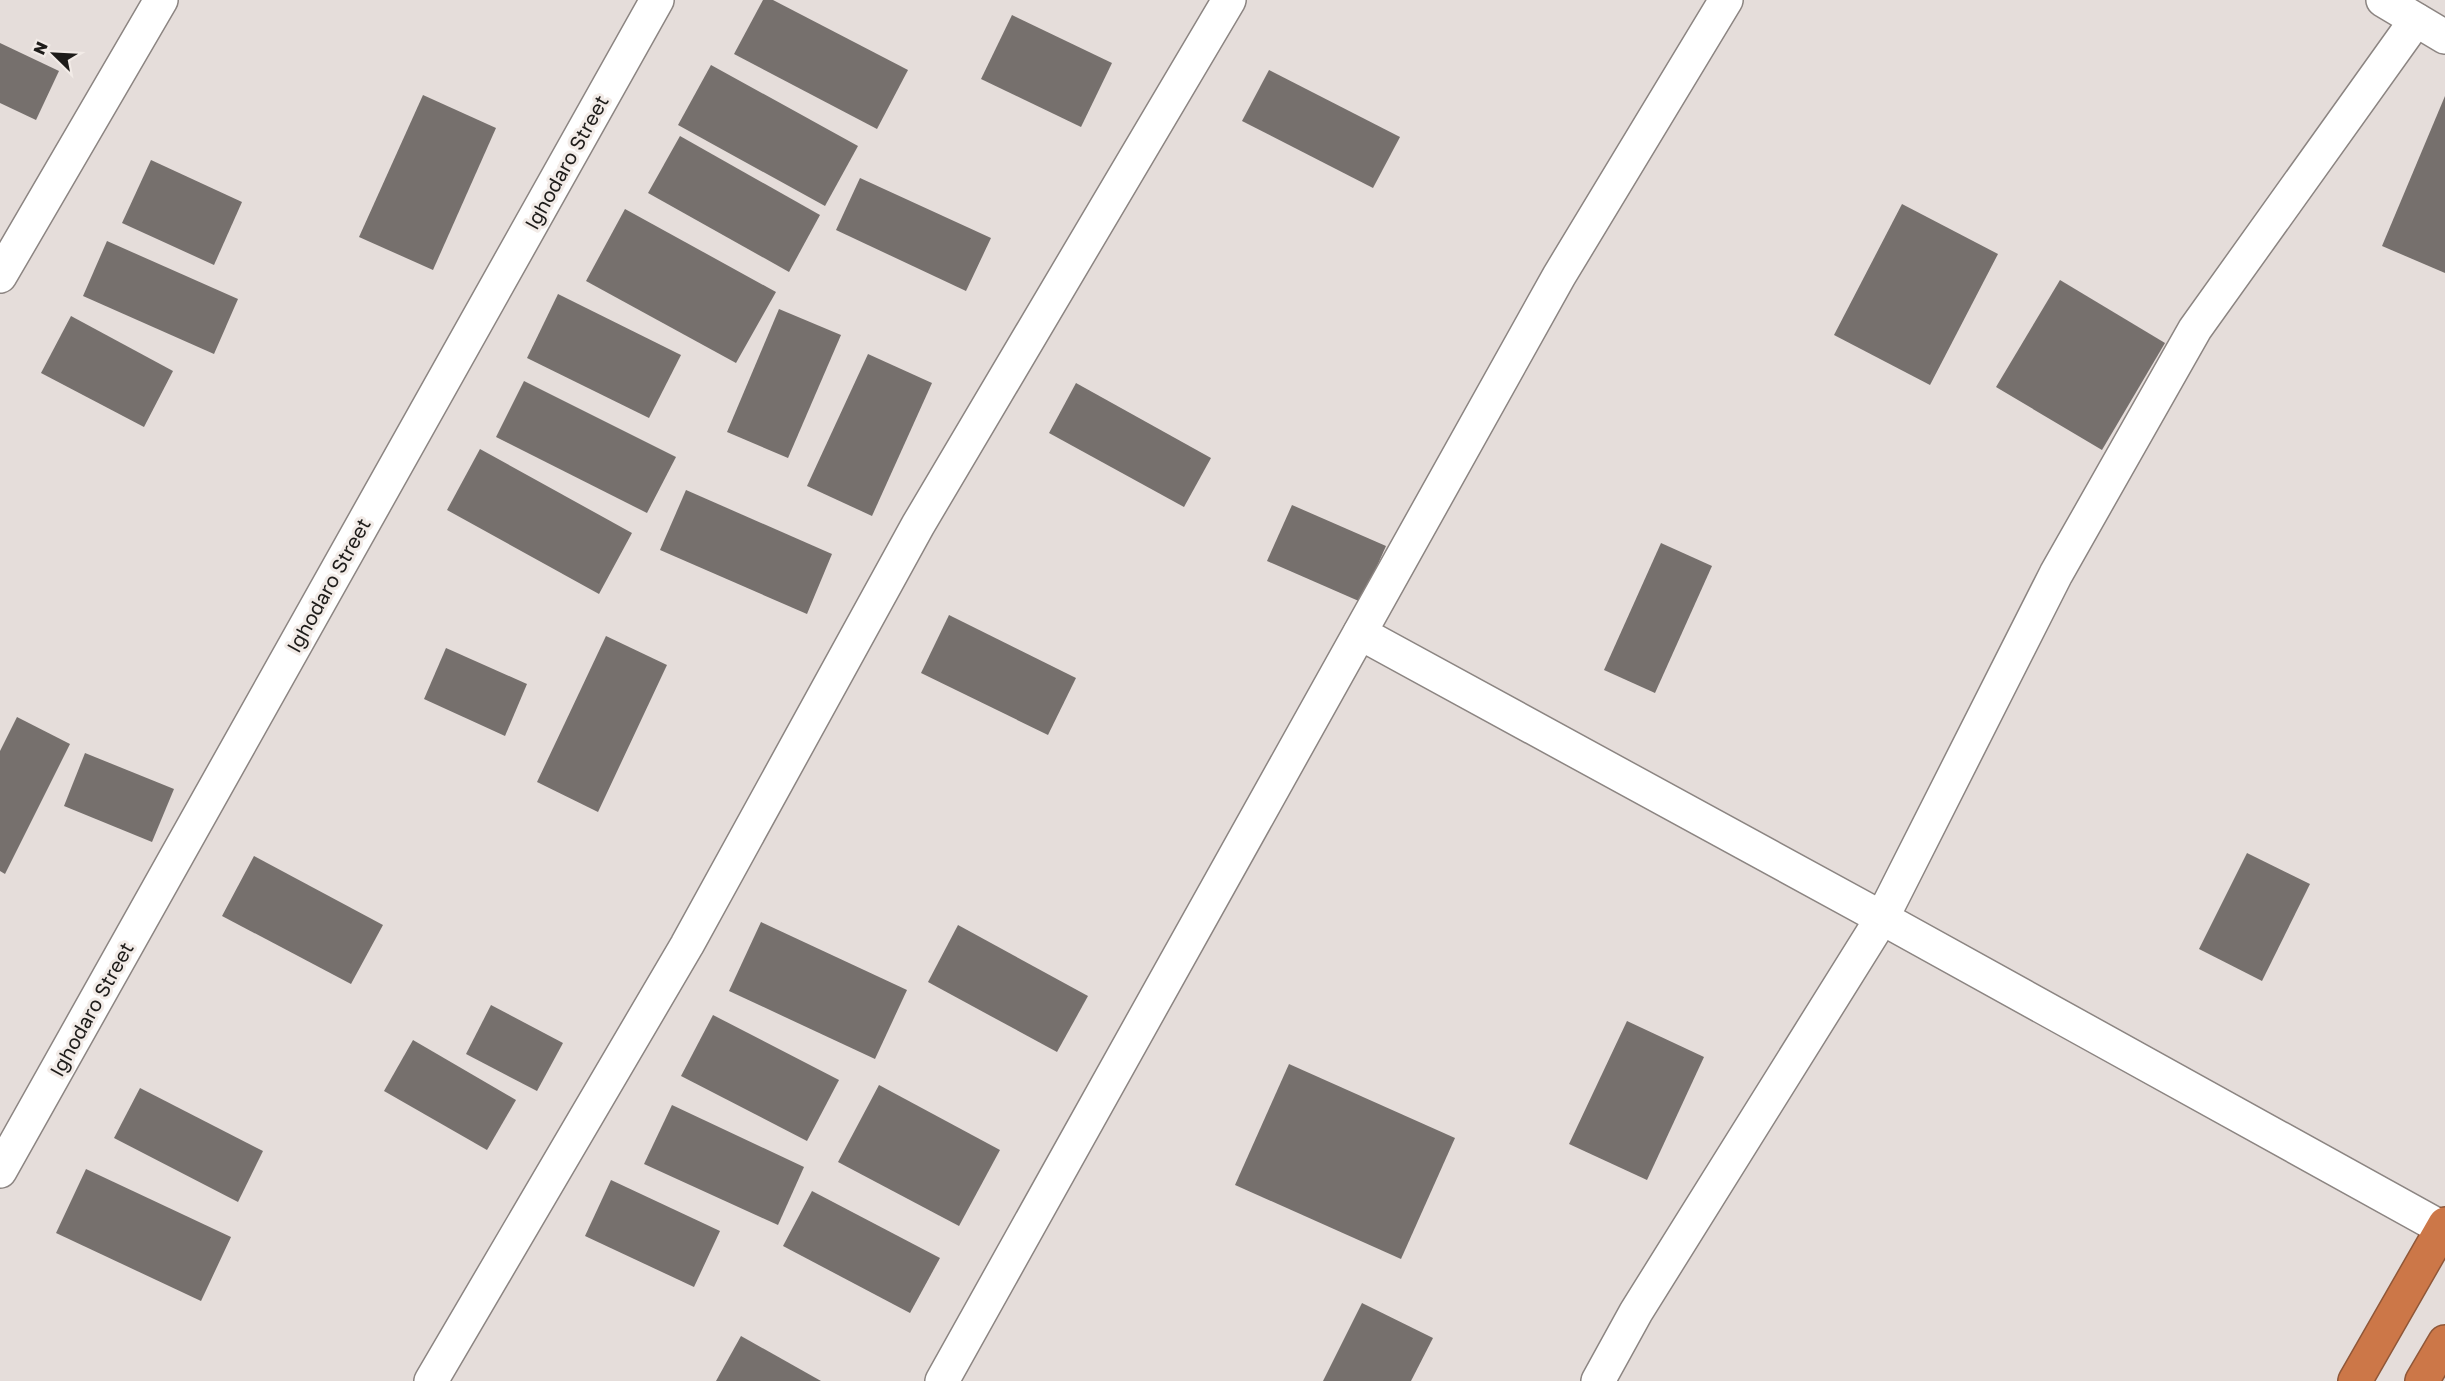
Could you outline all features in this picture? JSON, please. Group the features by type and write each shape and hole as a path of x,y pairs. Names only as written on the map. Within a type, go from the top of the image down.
{"highway":[{"path":"2355,1381 2444,1226"},
{"path":"2422,1381 2445,1342"}],"street":[{"path":"0,276 161,0"},
{"name":"Ighodaro Street","path":"0,1171 657,0"},
{"path":"431,1381 687,945 918,525 1229,0"},
{"path":"942,1381 1559,276 1726,0"},
{"path":"2383,0 2445,37"},
{"path":"1598,1381 1636,1312 1882,918 2056,574 2195,329 2416,20"},
{"path":"1360,633 2444,1226"}],"building":[{"path":"763,0 773,0 908,70 877,129 734,54"},
{"path":"1012,15 1112,63 1081,127 981,79"},
{"path":"0,43 59,71 36,120 0,103"},
{"path":"711,65 858,146 825,206 678,125"},
{"path":"1269,70 1400,137 1373,188 1242,121"},
{"path":"423,95 496,128 433,270 359,237"},
{"path":"2445,96 2445,273 2382,246"},
{"path":"680,136 820,215 789,272 648,193"},
{"path":"151,160 242,202 214,265 122,223"},
{"path":"860,178 991,238 966,291 836,230"},
{"path":"1902,204 1998,254 1930,385 1834,335"},
{"path":"625,209 776,292 736,363 586,281"},
{"path":"107,241 238,299 214,354 83,296"},
{"path":"2060,280 2165,343 2102,450 1996,387"},
{"path":"558,294 681,355 649,418 527,358"},
{"path":"779,309 841,335 788,458 727,432"},
{"path":"71,316 173,371 144,427 41,373"},
{"path":"868,354 932,383 872,516 807,486"},
{"path":"524,381 676,457 647,513 496,437"},
{"path":"1076,383 1211,458 1184,507 1049,433"},
{"path":"480,449 632,533 599,594 447,510"},
{"path":"686,490 832,554 807,614 660,550"},
{"path":"1292,505 1386,546 1361,602 1267,561"},
{"path":"1661,543 1712,566 1655,693 1604,670"},
{"path":"949,615 1076,678 1048,735 921,673"},
{"path":"606,636 667,665 598,812 537,782"},
{"path":"446,648 527,684 505,736 424,699"},
{"path":"17,717 70,744 5,874 0,871 0,751"},
{"path":"85,753 174,789 152,842 64,806"},
{"path":"2247,853 2310,884 2262,981 2199,949"},
{"path":"254,856 383,925 351,984 222,916"},
{"path":"761,922 907,990 875,1059 729,991"},
{"path":"958,925 1088,996 1057,1052 928,982"},
{"path":"491,1005 563,1043 537,1091 466,1054"},
{"path":"713,1015 839,1080 807,1141 681,1076"},
{"path":"1627,1021 1704,1057 1647,1180 1569,1144"},
{"path":"413,1040 516,1100 487,1150 384,1091"},
{"path":"1289,1064 1455,1138 1401,1259 1235,1185"},
{"path":"879,1085 1000,1150 959,1226 838,1162"},
{"path":"140,1088 263,1151 238,1202 114,1138"},
{"path":"672,1105 804,1167 778,1225 644,1164"},
{"path":"86,1169 231,1237 201,1301 56,1233"},
{"path":"611,1180 720,1231 694,1287 585,1236"},
{"path":"812,1191 940,1258 910,1313 783,1246"},
{"path":"1362,1303 1433,1338 1411,1381 1323,1381"},
{"path":"741,1336 821,1381 716,1381"}]}
